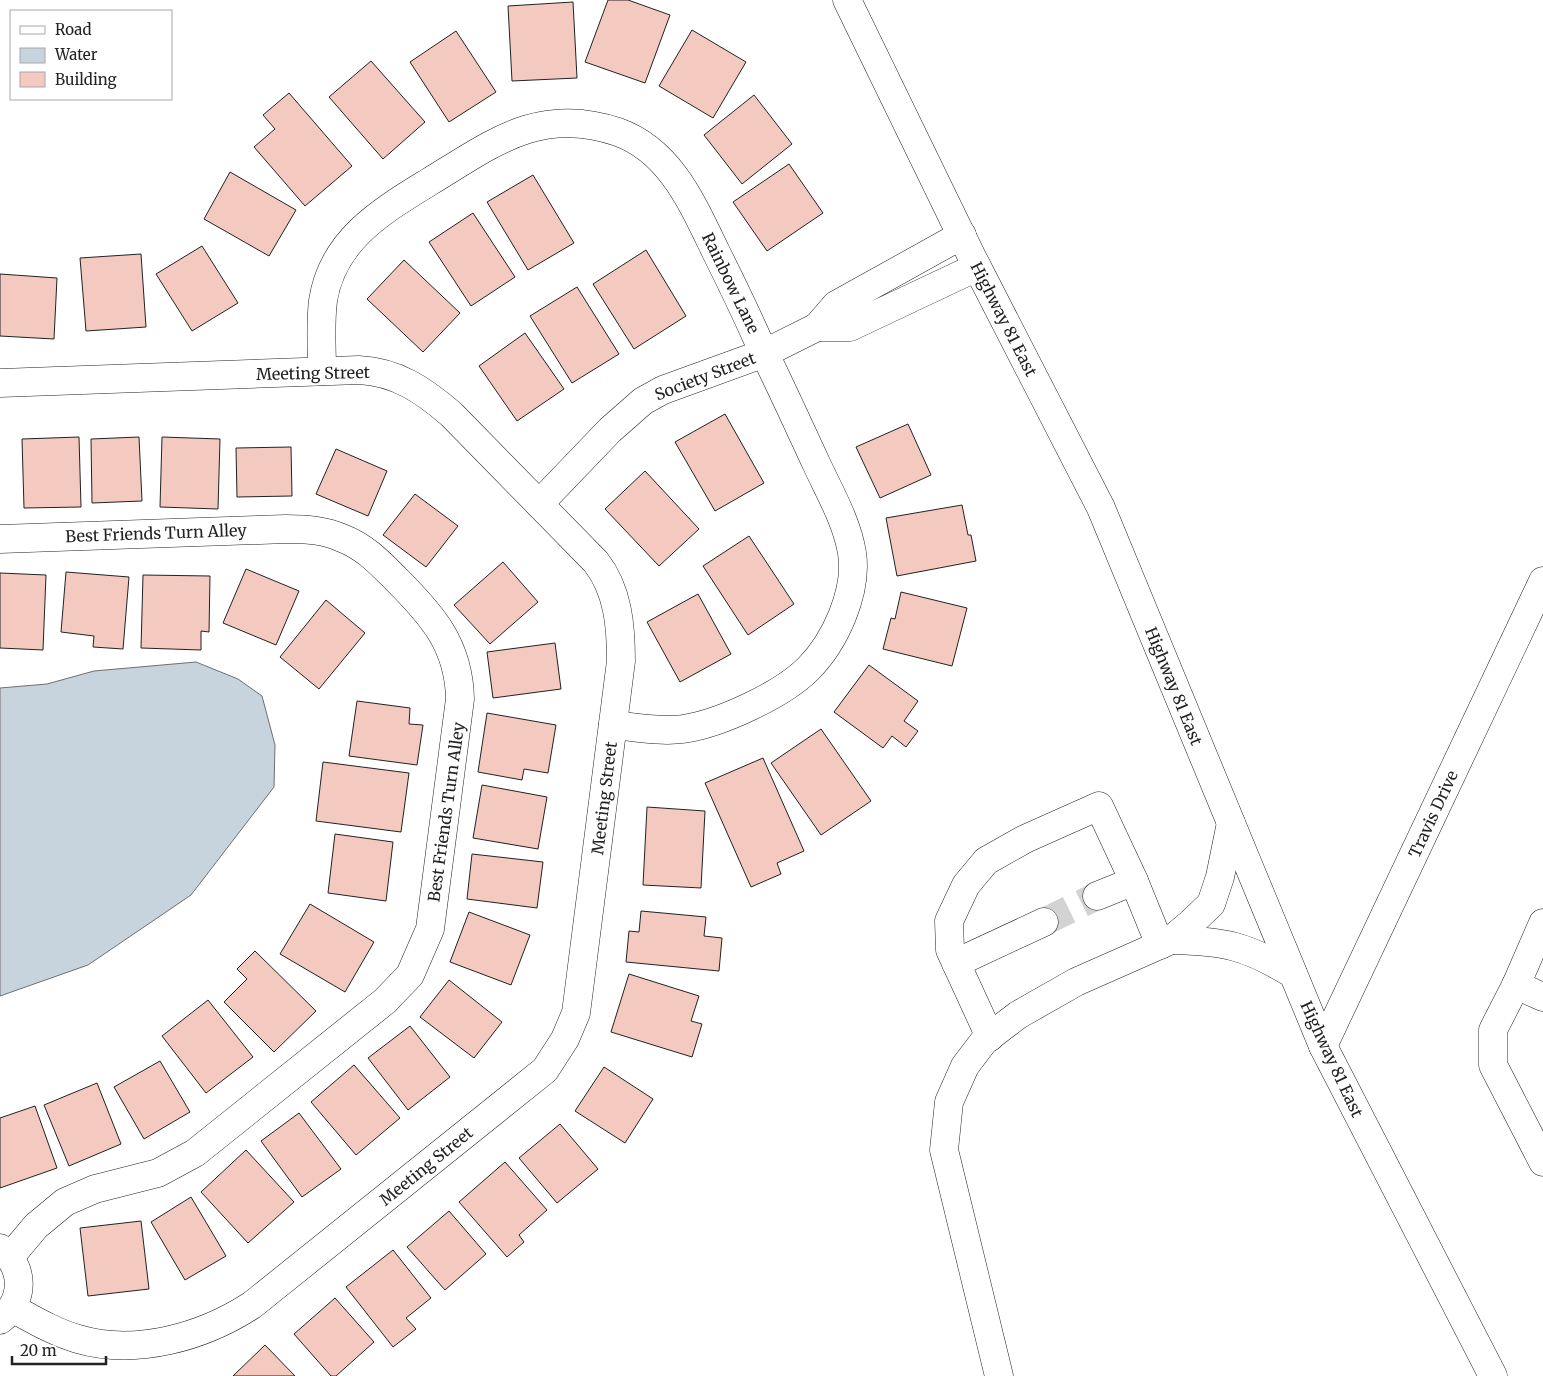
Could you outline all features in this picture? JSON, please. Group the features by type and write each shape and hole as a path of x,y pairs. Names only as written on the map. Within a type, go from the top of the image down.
{"street":[{"name":"Highway 81 East","path":"847,0 977,267 1101,508 1323,1046 1492,1376"},
{"name":"Rainbow Lane","path":"322,371 321,326 326,286 344,250 358,232 378,213 502,138 529,127 544,124 589,126 618,132 640,144 664,163 692,203 765,353 844,524 852,555 853,568 843,612 828,642 808,669 783,688 726,717 698,726 672,730 613,725"},
{"name":"Society Street","path":"539,504 610,430 643,401 663,390 765,353 817,327 836,305 962,235"},
{"name":"Society Street","path":"817,327 850,327 977,267"},
{"name":"Meeting Street","path":"0,384 322,371 378,371 402,379 419,388 451,414 596,562 613,591 618,612 621,649 576,1012 560,1048 538,1076 252,1304 219,1323 181,1337 155,1342 100,1344 6,1314"},
{"name":"Best Friends Turn Alley","path":"0,539 286,529 316,530 335,535 359,545 372,555 429,613 444,636 455,663 460,699 432,921 419,957 404,982 385,1001 195,1153 158,1173 95,1189 65,1202 36,1226 5,1253 17,1270 19,1282 18,1296 6,1314"},
{"name":"Travis Drive","path":"1323,1046 1534,624 1543,581"},
{"path":"990,1036 950,950 949,921 966,885 986,861 1025,839 1099,806 1134,881 1166,943"},
{"path":"999,1376 944,1150 949,1102 965,1066 990,1036 1018,1015 1076,982 1166,943 1211,904 1220,877 1231,823"},
{"path":"1096,896 1134,881"},
{"path":"956,964 1044,922"},
{"path":"1543,923 1516,985 1493,1030 1493,1065 1543,1162"},
{"path":"1166,943 1210,940 1245,949 1293,974"},
{"path":"1516,985 1543,997"}],"water":[{"path":"196,662 238,679 262,696 275,745 274,787 191,895 88,965 0,996 0,688 47,684 94,671"}],"building":[{"path":"608,0 628,0 670,15 645,83 585,62"},
{"path":"573,2 577,78 512,81 508,6"},
{"path":"692,30 746,62 713,118 659,86"},
{"path":"456,31 496,92 449,122 410,62"},
{"path":"371,61 425,122 383,159 329,97"},
{"path":"289,93 352,166 305,206 254,147 275,129 263,115"},
{"path":"754,95 792,144 742,184 704,135"},
{"path":"789,164 823,213 767,251 733,202"},
{"path":"230,172 296,210 269,256 204,219"},
{"path":"533,175 574,243 528,270 487,202"},
{"path":"473,213 515,277 471,306 429,242"},
{"path":"202,246 238,303 192,331 156,274"},
{"path":"646,250 686,316 634,349 593,284"},
{"path":"141,254 146,327 86,331 80,258"},
{"path":"404,260 460,313 423,352 367,299"},
{"path":"0,274 57,278 54,339 0,336"},
{"path":"577,287 619,354 572,383 530,316"},
{"path":"525,333 564,389 517,421 479,366"},
{"path":"725,414 764,483 715,511 675,442"},
{"path":"908,424 931,475 880,498 856,447"},
{"path":"79,437 81,507 24,508 22,439"},
{"path":"139,437 142,501 92,503 91,439"},
{"path":"162,437 220,439 218,509 160,507"},
{"path":"291,447 292,496 237,497 236,448"},
{"path":"336,449 387,471 368,516 316,494"},
{"path":"645,471 699,529 659,566 605,509"},
{"path":"415,494 458,526 426,567 383,535"},
{"path":"962,505 976,561 897,576 886,518"},
{"path":"749,536 794,604 748,635 703,566"},
{"path":"503,562 538,602 490,644 454,605"},
{"path":"246,569 299,591 276,645 223,623"},
{"path":"66,572 129,577 123,649 93,647 94,636 61,632"},
{"path":"0,573 46,575 43,650 0,648"},
{"path":"143,575 210,576 209,632 201,631 201,650 141,648"},
{"path":"901,592 967,608 952,666 883,649 891,618 895,619"},
{"path":"698,594 731,654 680,682 647,622"},
{"path":"326,600 365,633 319,689 280,657"},
{"path":"555,643 561,689 493,698 487,652"},
{"path":"869,665 918,701 904,721 918,731 906,747 892,736 883,748 834,712"},
{"path":"357,701 410,708 409,724 423,725 417,765 349,756"},
{"path":"487,713 556,725 548,773 524,769 522,780 478,772"},
{"path":"821,729 871,801 821,835 771,763"},
{"path":"763,758 804,851 777,863 781,874 751,887 705,783"},
{"path":"323,762 409,773 401,832 316,821"},
{"path":"482,785 547,797 538,849 473,838"},
{"path":"647,807 705,811 701,888 643,885"},
{"path":"335,834 393,842 386,901 328,893"},
{"path":"472,854 543,862 537,908 467,899"},
{"path":"310,904 374,942 345,992 280,954"},
{"path":"641,911 706,917 704,936 722,938 719,971 626,962 629,931 639,932"},
{"path":"469,912 530,935 511,985 450,962"},
{"path":"255,951 316,1011 274,1052 224,1002 247,979 237,969"},
{"path":"629,974 699,996 691,1021 702,1024 692,1057 611,1032"},
{"path":"449,980 502,1022 474,1058 420,1017"},
{"path":"208,1000 253,1057 206,1093 162,1036"},
{"path":"410,1026 450,1077 408,1110 368,1058"},
{"path":"160,1061 190,1112 144,1139 114,1087"},
{"path":"354,1065 400,1118 356,1155 311,1102"},
{"path":"604,1067 653,1099 625,1143 575,1111"},
{"path":"97,1083 121,1144 69,1166 44,1105"},
{"path":"35,1106 57,1168 0,1188 0,1118"},
{"path":"299,1113 341,1169 302,1197 261,1141"},
{"path":"560,1124 598,1169 557,1203 519,1158"},
{"path":"246,1150 294,1202 248,1243 201,1192"},
{"path":"505,1162 547,1210 519,1235 524,1242 507,1257 459,1202"},
{"path":"191,1197 226,1256 185,1280 151,1222"},
{"path":"449,1211 486,1254 445,1290 407,1247"},
{"path":"141,1221 149,1289 88,1296 80,1228"},
{"path":"393,1250 431,1298 406,1318 416,1329 393,1347 346,1287"},
{"path":"335,1298 374,1342 336,1376 331,1376 294,1334"},
{"path":"265,1345 295,1376 233,1376"}],"tunnel":[{"path":"1044,922 1097,896"}]}
